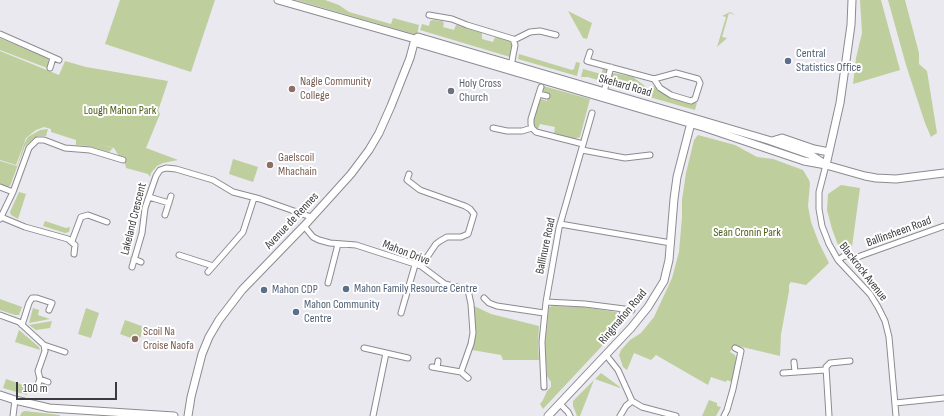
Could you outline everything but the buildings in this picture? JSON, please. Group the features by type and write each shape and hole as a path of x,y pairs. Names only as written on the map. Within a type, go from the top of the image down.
{"street":[{"name":"Skehard Road","path":"278,0 415,39 418,37 511,68 692,120 772,141 811,155 826,165"},
{"path":"826,165 841,97 851,30 852,0"},
{"path":"429,15 452,19 514,40"},
{"path":"514,40 530,32 540,31 556,35"},
{"path":"0,34 56,59 50,68"},
{"name":"Avenue de Rennes","path":"188,416 191,397 202,354 219,320 242,290 304,226 351,174 369,150 379,133 404,72 415,39"},
{"path":"511,68 515,46 514,40"},
{"path":"590,52 588,61 654,79 676,73 698,79 700,84 695,99 691,101 671,95 660,88 654,79"},
{"path":"603,94 611,67"},
{"path":"540,88 530,124 536,132 583,147 625,158 650,155"},
{"path":"539,94 547,96"},
{"name":"Ballinure Road","path":"544,388 542,342 544,313 560,224 592,113"},
{"name":"Skehard Road","path":"692,120 804,161 826,165 858,175 896,179 944,174"},
{"name":"Ringmahon Road","path":"548,416 606,355 644,312 658,291 667,271 677,177 692,120"},
{"path":"493,128 507,131 522,131 532,128"},
{"path":"772,141 782,138 814,149 829,152"},
{"path":"74,254 75,245 72,241 24,227 1,218 13,192 29,148 37,140 44,140 65,148 93,151 123,160"},
{"name":"Blackrock Avenue","path":"826,165 819,192 820,217 826,238 838,260 870,294 885,321 889,337 896,416"},
{"name":"Lakeland Crescent","path":"132,267 142,233 144,212 157,173 170,167 213,180 233,192 311,217"},
{"path":"401,313 418,266 440,240 447,237 461,237 468,234 474,214 466,206 420,190 407,180 409,174"},
{"path":"0,187 13,192"},
{"path":"165,215 171,196"},
{"path":"149,197 169,203"},
{"path":"208,272 243,232 254,198"},
{"path":"72,241 81,217 88,215 107,222"},
{"path":"560,224 671,243"},
{"name":"Mahon Drive","path":"304,226 313,237 319,240 359,246 418,266 445,284 465,289 469,293 473,334 461,372"},
{"name":"Ballinsheen Road","path":"838,260 844,256 858,257 944,226"},
{"path":"328,283 338,244"},
{"path":"179,255 213,266"},
{"path":"134,260 141,262"},
{"path":"22,325 32,298 37,298 52,303 49,310"},
{"path":"484,298 489,303 496,306 544,313"},
{"path":"546,302 585,304 632,310"},
{"path":"622,318 623,309"},
{"path":"0,315 22,325 44,345 65,352"},
{"path":"37,387 40,379 38,371 45,349 44,345"},
{"path":"364,348 408,358"},
{"path":"724,416 734,389 741,351 735,348"},
{"path":"373,416 386,353"},
{"path":"606,355 618,370 632,401 642,407 676,416"},
{"path":"438,361 434,368 461,372 468,378"},
{"path":"829,416 825,370 827,364 850,361"},
{"path":"794,362 795,372"},
{"path":"783,373 825,370"},
{"path":"40,379 48,382"},
{"path":"0,395 14,400 60,409 174,416"},
{"path":"895,403 944,398"},
{"path":"13,416 14,400"},
{"path":"620,416 626,406 632,401"},
{"path":"560,404 570,416"}],"green space":[{"path":"120,0 215,0 191,72 105,44"},
{"path":"296,0 325,0 339,5 349,12 391,24 393,18 419,25 417,35"},
{"path":"860,0 881,0 900,70 853,84 856,58 862,33"},
{"path":"888,0 905,0 919,53 919,64 927,71 937,133 931,137 906,65"},
{"path":"568,11 592,23 587,39 583,38"},
{"path":"730,12 735,15 729,13 722,37 727,38 717,47 726,17 722,16"},
{"path":"430,21 442,21 444,23 443,27 454,30 457,25 482,33 482,39 493,42 495,37 509,40 512,45 510,57 420,30 422,24 429,26"},
{"path":"0,38 48,58 49,62 47,68 0,50"},
{"name":"Lough Mahon Park","path":"0,51 59,75 65,61 86,67 168,81 158,111 160,114 146,148 178,160 163,163 157,166 151,173 150,177 148,174 126,168 124,158 119,156 114,148 95,143 113,148 109,152 88,146 76,145 76,140 51,132 51,129 44,127 36,130 26,138 16,165 0,160"},
{"path":"519,54 572,70 574,69 576,62 580,63 577,76 518,59"},
{"path":"583,69 601,74 603,69 605,69 607,72 604,82 588,77 581,77"},
{"path":"614,73 633,77 650,90 654,86 669,95 697,103 695,110 621,89 610,84 612,74"},
{"path":"543,86 590,99 580,137 574,139 554,133 555,127 540,124 538,129 534,127 533,122 539,100 541,99 547,101 549,94 543,91"},
{"path":"48,129 46,136 34,138 25,146 10,186 7,187 0,185 0,161 17,166 24,144 28,137 40,130"},
{"name":"Seán Cronin Park","path":"698,135 735,145 757,157 773,159 803,170 810,183 808,206 811,222 829,263 806,285 791,282 789,285 781,334 780,356 734,345 730,352 735,355 736,358 732,382 727,380 726,382 711,377 708,385 656,355 651,360 634,353 627,370 623,367 619,355 621,350 630,340 641,333 654,317 672,278 679,252 682,200 686,173 694,140"},
{"path":"233,159 258,167 253,182 229,174"},
{"path":"841,185 860,188 852,247 843,253 838,245 832,229 827,210 828,194"},
{"path":"19,192 26,194 18,219 11,215 10,212"},
{"path":"45,221 66,228 70,227 69,232 65,233 43,226"},
{"path":"0,299 22,307 19,315 0,310"},
{"path":"474,306 491,314 539,326 539,360 503,360 501,355 472,350 475,334"},
{"path":"549,307 582,307 616,312 619,315 619,320 624,320 626,315 630,316 543,409 540,404 551,387 551,382 547,376 545,344"},
{"path":"33,308 39,310 38,315 50,319 29,323"},
{"path":"86,308 99,313 91,338 78,334"},
{"path":"125,320 144,327 139,341 120,334"},
{"path":"52,321 50,328 36,330 29,325"},
{"path":"19,330 39,347 40,350 15,342"},
{"path":"601,373 620,387 620,388 595,379"},
{"path":"6,379 29,387 27,395 3,388"},
{"path":"594,380 580,416 577,416 573,406 573,401"},
{"path":"709,400 717,403 717,406 721,407 716,416 702,416"},
{"path":"25,411 60,416 20,416 22,412"}],"place":[{"name":"Central Statistics Office","path":"788,61"},
{"name":"Nagle Community College","path":"292,89"},
{"name":"Holy Cross Church","path":"451,91"},
{"name":"Gaelscoil Mhachain","path":"270,165"},
{"name":"Mahon Family Resource Centre","path":"346,289"},
{"name":"Mahon CDP","path":"264,290"},
{"name":"Mahon Community Centre","path":"296,312"},
{"name":"Scoil Na Croise Naofa","path":"135,339"}]}
